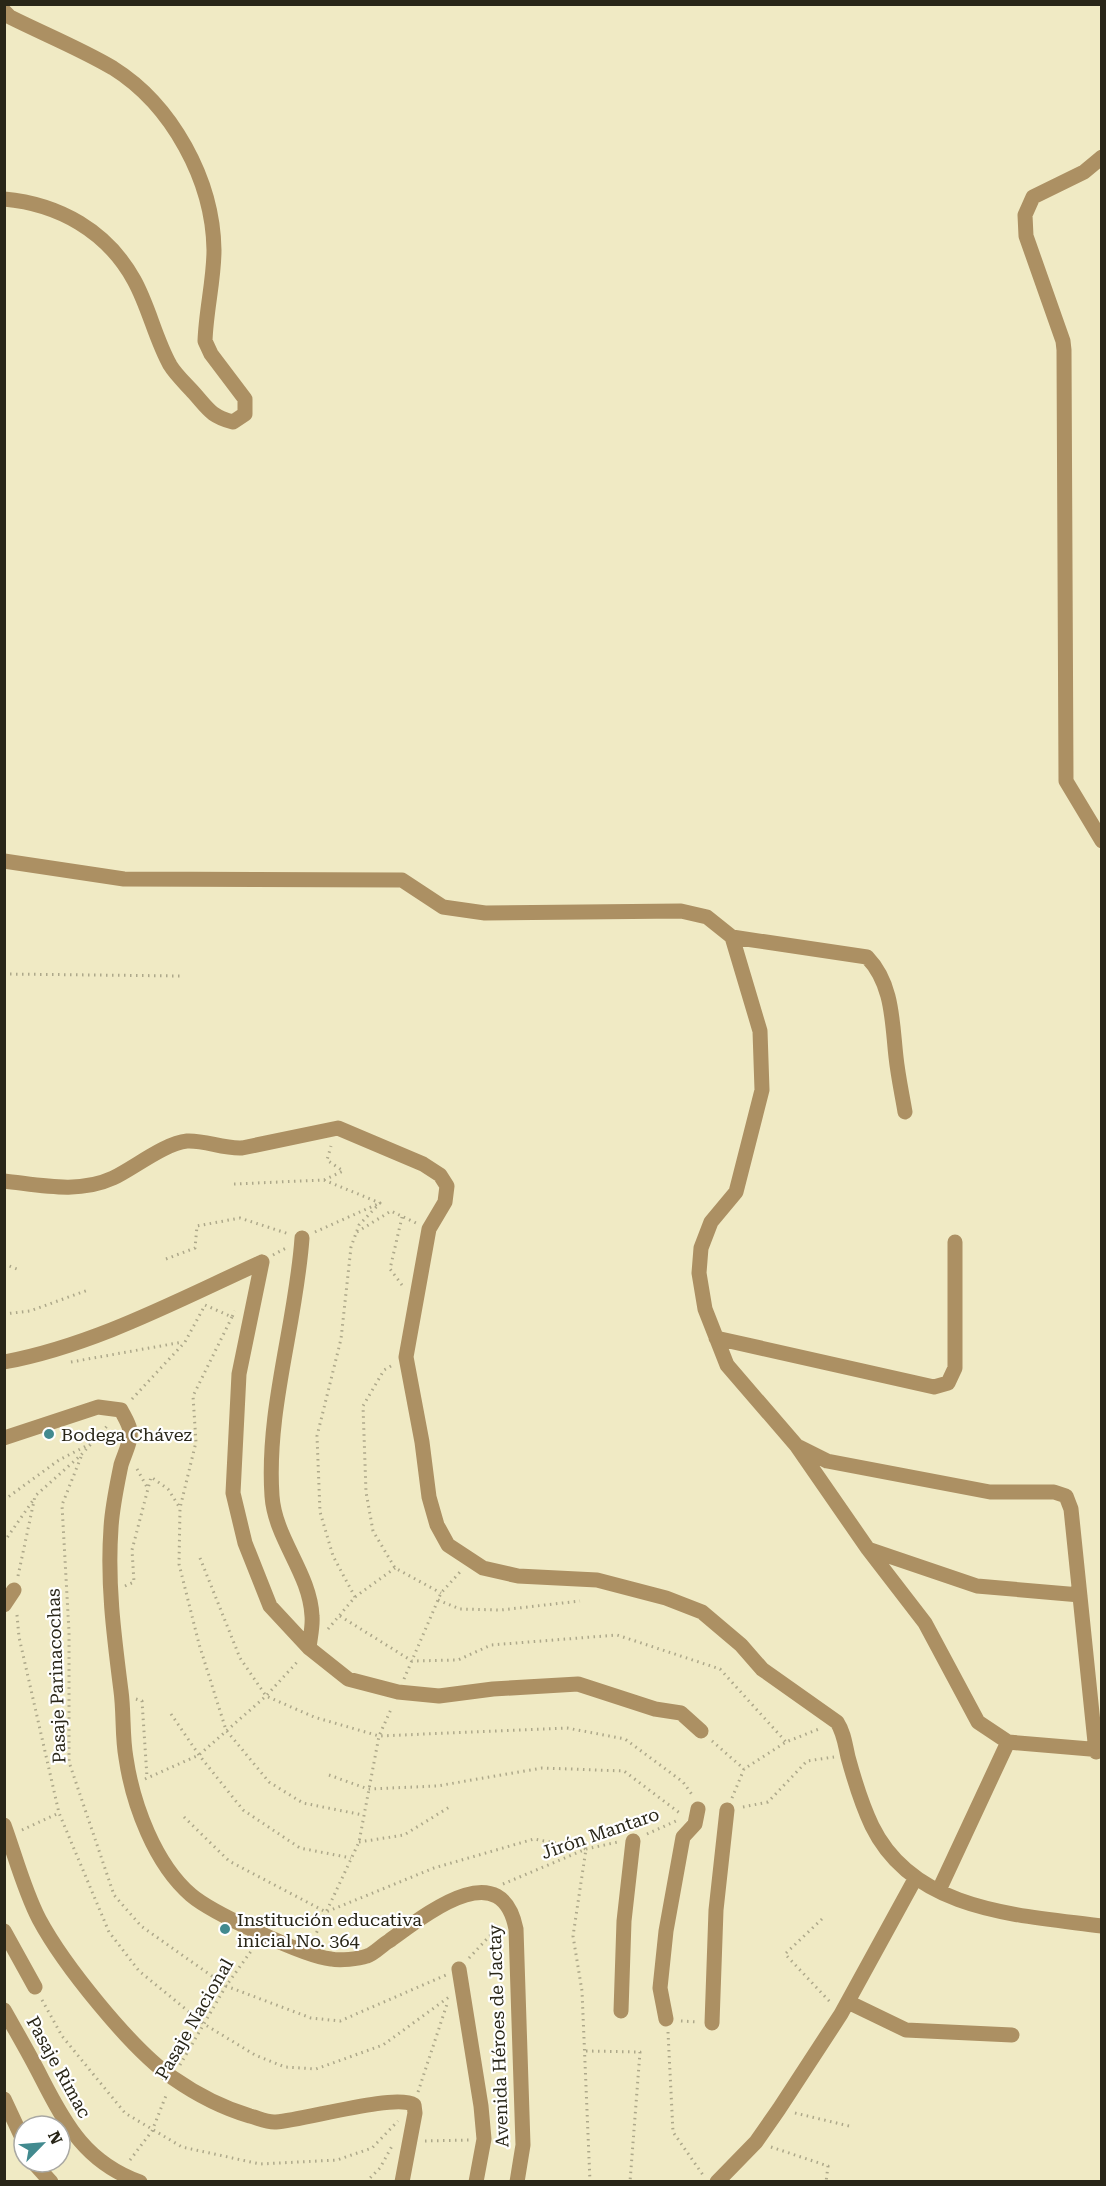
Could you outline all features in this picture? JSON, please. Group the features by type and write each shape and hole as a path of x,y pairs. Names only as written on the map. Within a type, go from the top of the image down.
{"street":[{"path":"4,11 10,17 114,69 156,104 188,149 205,191 214,249 205,341 211,354 245,399 244,414 232,422 215,417 171,366 134,280 99,236 64,212 31,201 4,199"},
{"path":"1101,157 1084,172 1033,196 1025,215 1026,236 1063,341 1064,351 1066,781 1101,841"},
{"path":"4,861 124,879 402,880 443,907 485,913 681,911 707,917 732,936 867,957 879,969 893,1012 896,1058 906,1112"},
{"path":"732,936 760,1031 762,1090 736,1192 711,1222 701,1248 699,1273 705,1309 727,1365 796,1445 868,1549 925,1623 978,1722 1008,1742 1099,1751 1071,1509 1066,1496 1054,1492 990,1492 827,1461 796,1445"},
{"path":"4,1181 58,1187 84,1187 112,1178 176,1144 188,1141 230,1149 242,1148 336,1128 423,1164 440,1175 447,1186 445,1202 429,1229 406,1357 422,1443 429,1497 437,1525 448,1545 470,1562 483,1568 518,1576 597,1580 666,1598 702,1612 741,1645 762,1669 837,1722 843,1732 848,1756 872,1827 892,1855 915,1879 972,1907 1101,1926"},
{"path":"302,1238 298,1284 273,1432 272,1497 279,1529 304,1585 312,1616 309,1648"},
{"path":"716,1338 934,1387 948,1383 955,1368 956,1242"},
{"path":"4,1362 63,1348 184,1299 261,1262"},
{"path":"261,1262 239,1374 233,1493 245,1543 270,1606 309,1648 348,1679 398,1692 439,1696 493,1689 578,1684 655,1709 681,1713 701,1731"},
{"path":"4,1438 98,1407 121,1410 131,1432 121,1466 111,1525 110,1600 122,1694 126,1758 131,1785 150,1834 175,1878 207,1908 307,1953 331,1960 367,1956 436,1910 470,1893 487,1891"},
{"path":"868,1549 977,1586 1080,1595"},
{"path":"4,1605 14,1590"},
{"path":"939,1890 1008,1742"},
{"path":"666,2019 660,1988 668,1921 684,1837 695,1824 698,1809"},
{"path":"712,2024 716,1910 727,1810"},
{"path":"7,1831 39,1918 45,1928 88,1991 147,2055 172,2078 228,2109 274,2122 345,2111 389,2100 409,2102 414,2105 415,2113 402,2181"},
{"path":"621,2011 624,1921 633,1840"},
{"path":"717,2181 756,2142 779,2109 844,2008 915,1879"},
{"name":"Avenida Héroes de Jactay","path":"487,1891 500,1896 513,1911 516,1929 523,2145 517,2181"},
{"path":"4,1931 35,1987"},
{"path":"459,1969 483,2128 476,2181"},
{"path":"844,2008 906,2030 1012,2035"},
{"name":"Pasaje Rímac","path":"4,2010 58,2112 85,2148 119,2174 141,2181"},
{"path":"4,2099 12,2116"}],"path":[{"path":"4,974 183,976"},
{"path":"234,1184 324,1180 343,1171 327,1160 336,1128"},
{"path":"324,1180 380,1203"},
{"path":"355,1597 333,1556 320,1512 317,1436 341,1339 351,1247 359,1224 380,1203"},
{"path":"261,1262 302,1238 380,1203"},
{"path":"357,1232 391,1211 429,1229"},
{"path":"402,1217 390,1269 415,1302"},
{"path":"166,1259 195,1248 196,1226 240,1218 302,1238"},
{"path":"4,1264 17,1269"},
{"path":"4,1314 30,1311 88,1290"},
{"path":"4,1542 35,1496 81,1455 185,1342 205,1305 232,1317"},
{"path":"237,1308 193,1396 196,1442 180,1508 179,1564 199,1644 226,1730 269,1782 303,1803 363,1815"},
{"path":"61,1364 185,1342"},
{"path":"406,1357 384,1370 363,1406 366,1492 373,1531 395,1568 441,1593"},
{"path":"4,1500 58,1460 92,1443"},
{"name":"Pasaje Parinacochas","path":"81,1455 62,1504 69,1632 69,1762 114,1895 141,1926 226,1986 312,2018 340,2021 459,1969"},
{"path":"126,1595 125,1586 134,1582 132,1550 151,1477 168,1489 180,1508"},
{"path":"35,1496 14,1590 19,1637 59,1813 109,1932 139,1971 204,2024 255,2055 285,2067 316,2069 383,2045 450,1996 414,2105"},
{"path":"307,1953 359,1842 379,1736 441,1593 470,1562"},
{"path":"131,1785 199,1755 266,1696 355,1597 395,1568"},
{"path":"438,1600 460,1609 501,1610 580,1601"},
{"path":"340,1616 412,1661 458,1660 491,1646 617,1635 720,1669 786,1742"},
{"path":"122,1694 142,1701 147,1777"},
{"path":"171,1714 199,1755 243,1810 300,1848 351,1858"},
{"path":"727,1810 744,1769 786,1742 837,1722"},
{"path":"701,1731 744,1769"},
{"path":"727,1810 768,1802 807,1761 848,1756"},
{"name":"Jirón Mantaro","path":"368,1790 437,1786 542,1768 624,1771 684,1817 633,1840 586,1849 487,1891"},
{"path":"330,1775 368,1790"},
{"path":"359,1842 404,1835 451,1806"},
{"path":"7,1831 59,1813"},
{"path":"184,1817 229,1861 326,1912 434,1868 534,1839 586,1849 573,1936 582,1991 590,2181"},
{"path":"459,1969 513,1911"},
{"path":"822,1919 785,1954 844,2008"},
{"name":"Pasaje Nacional","path":"119,2174 152,2131 172,2078 226,1986 264,1933"},
{"path":"707,2181 673,2132 666,2019 712,2024"},
{"path":"586,2051 640,2052 630,2181"},
{"path":"779,2109 849,2126"},
{"path":"366,2181 380,2168 397,2137"},
{"path":"756,2142 828,2166 826,2181"}],"place":[{"name":"Bodega Chávez","path":"49,1434"},
{"name":"Institución educativa inicial No. 364","path":"225,1929"}]}
